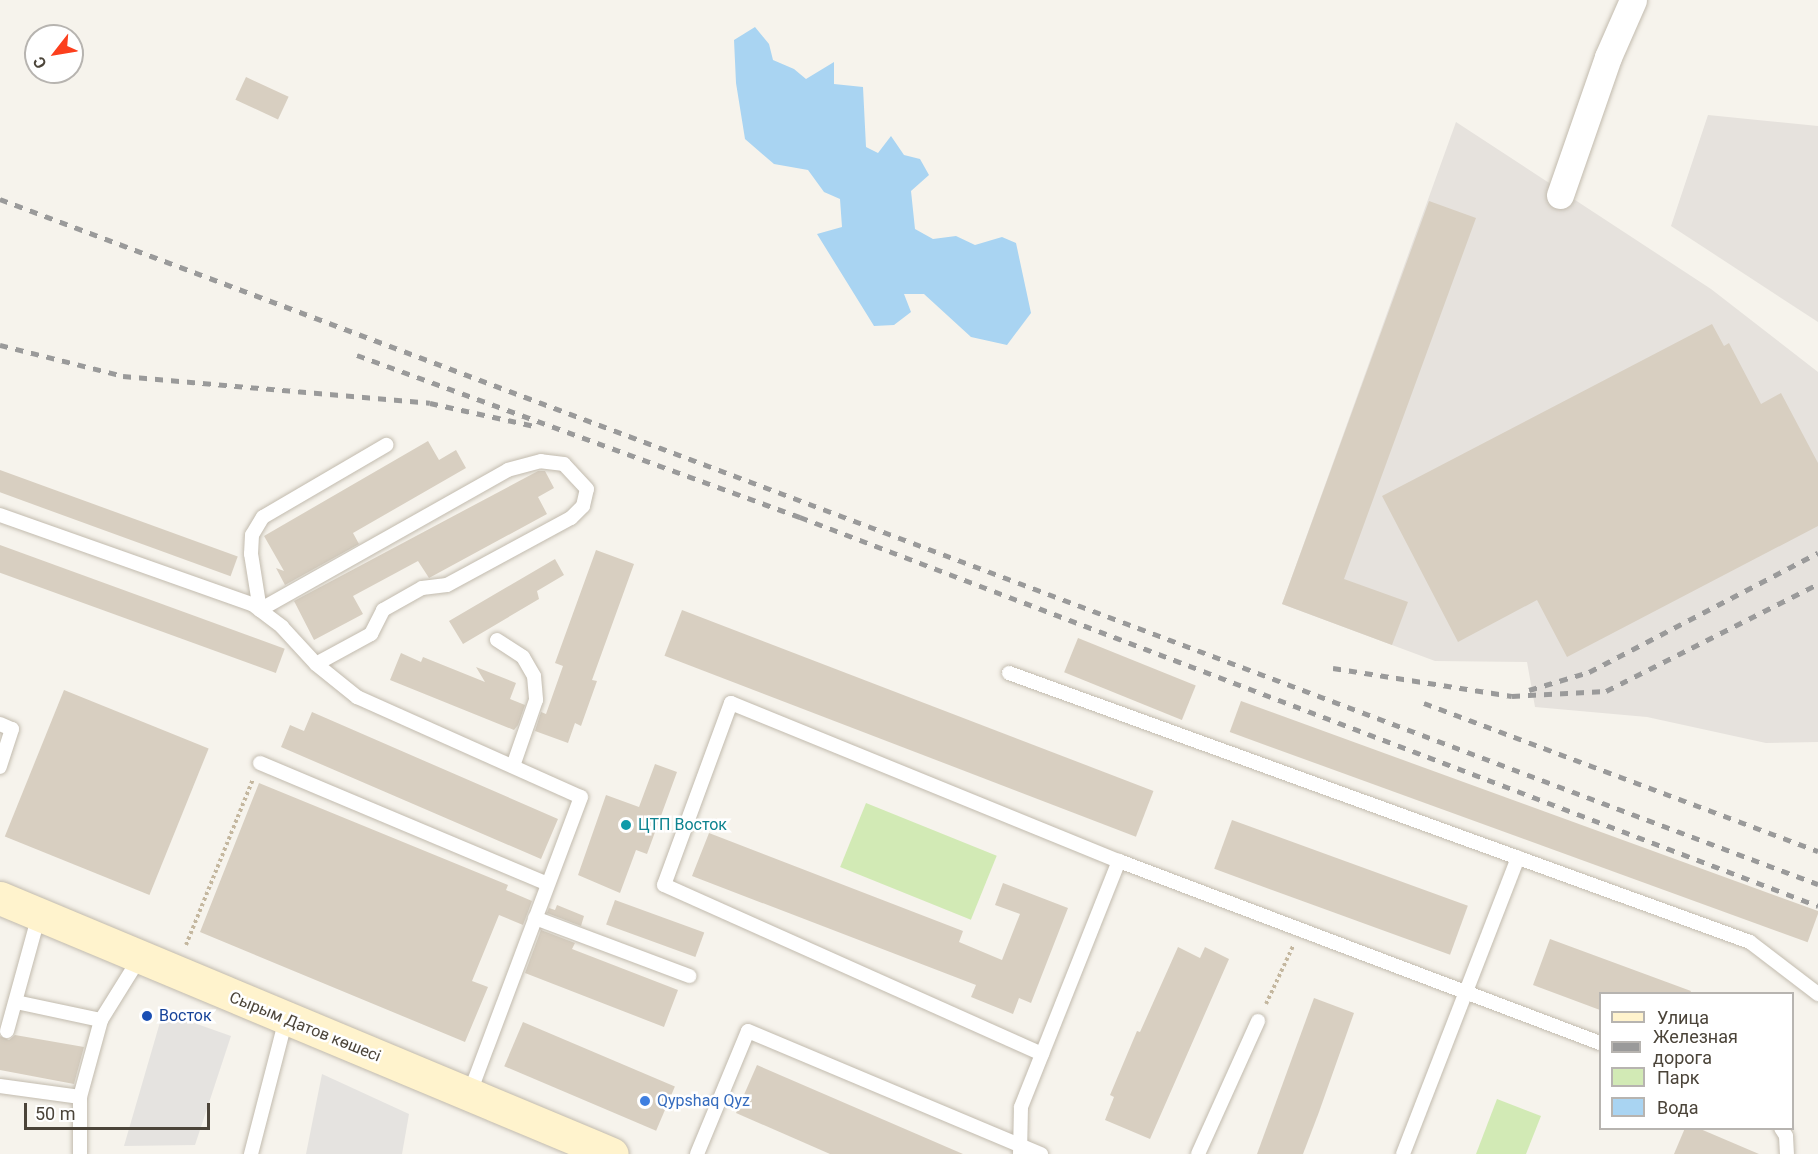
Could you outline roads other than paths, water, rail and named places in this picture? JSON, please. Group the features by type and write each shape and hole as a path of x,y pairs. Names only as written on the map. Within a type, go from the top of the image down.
{"main road":[{"name":"Сырым Датов көшесі","path":"0,898 140,959 612,1154"}],"street":[{"path":"1560,195 1608,57 1633,0"}],"lane":[{"path":"261,610 251,554 252,535 263,518 386,445"},
{"path":"261,610 508,470 541,461 564,464 577,475 587,489 583,506 571,518 447,585 422,588 383,610 371,634 316,664"},
{"path":"0,515 252,604 282,627 316,664 357,697 581,796 469,1095"},
{"path":"497,640 523,657 534,676 536,700 513,766"},
{"path":"1009,673 1750,942 1818,994"},
{"path":"1042,1054 664,885 730,703 1119,861 1599,1043"},
{"path":"0,724 12,729 0,767"},
{"path":"260,763 548,884"},
{"path":"1402,1154 1518,858"},
{"path":"1020,1150 1021,1107 1119,861"},
{"path":"8,1031 39,915"},
{"path":"535,918 689,976"},
{"path":"80,1154 80,1097 101,1020 140,959"},
{"path":"16,1002 101,1020"},
{"path":"251,1154 286,1020"},
{"path":"1198,1154 1258,1021"},
{"path":"697,1154 748,1031 1020,1150 1041,1154"},
{"path":"0,1086 80,1097"},
{"path":"1782,1130 1786,1136 1787,1154"}],"water":[{"path":"755,27 769,44 773,60 794,69 806,79 834,62 834,84 863,87 866,147 878,153 891,136 904,155 920,159 929,175 911,191 915,229 933,239 956,236 975,245 1002,237 1016,243 1031,313 1007,345 971,337 924,294 904,294 911,312 894,325 874,326 817,234 842,227 840,199 824,192 808,170 774,164 745,139 736,83 734,40"}],"railway":[{"path":"0,199 1818,884"},
{"path":"0,345 123,376 430,403 535,426"},
{"path":"357,355 800,517 1818,906"},
{"path":"1529,690 1589,672 1818,553"},
{"path":"1333,668 1512,696 1606,691 1818,584"},
{"path":"1424,703 1818,851"}],"place":[{"name":"ЦТП Восток","path":"626,825"},
{"name":"Восток","path":"147,1016"},
{"name":"Qypshaq Qyz","path":"645,1101"}]}
